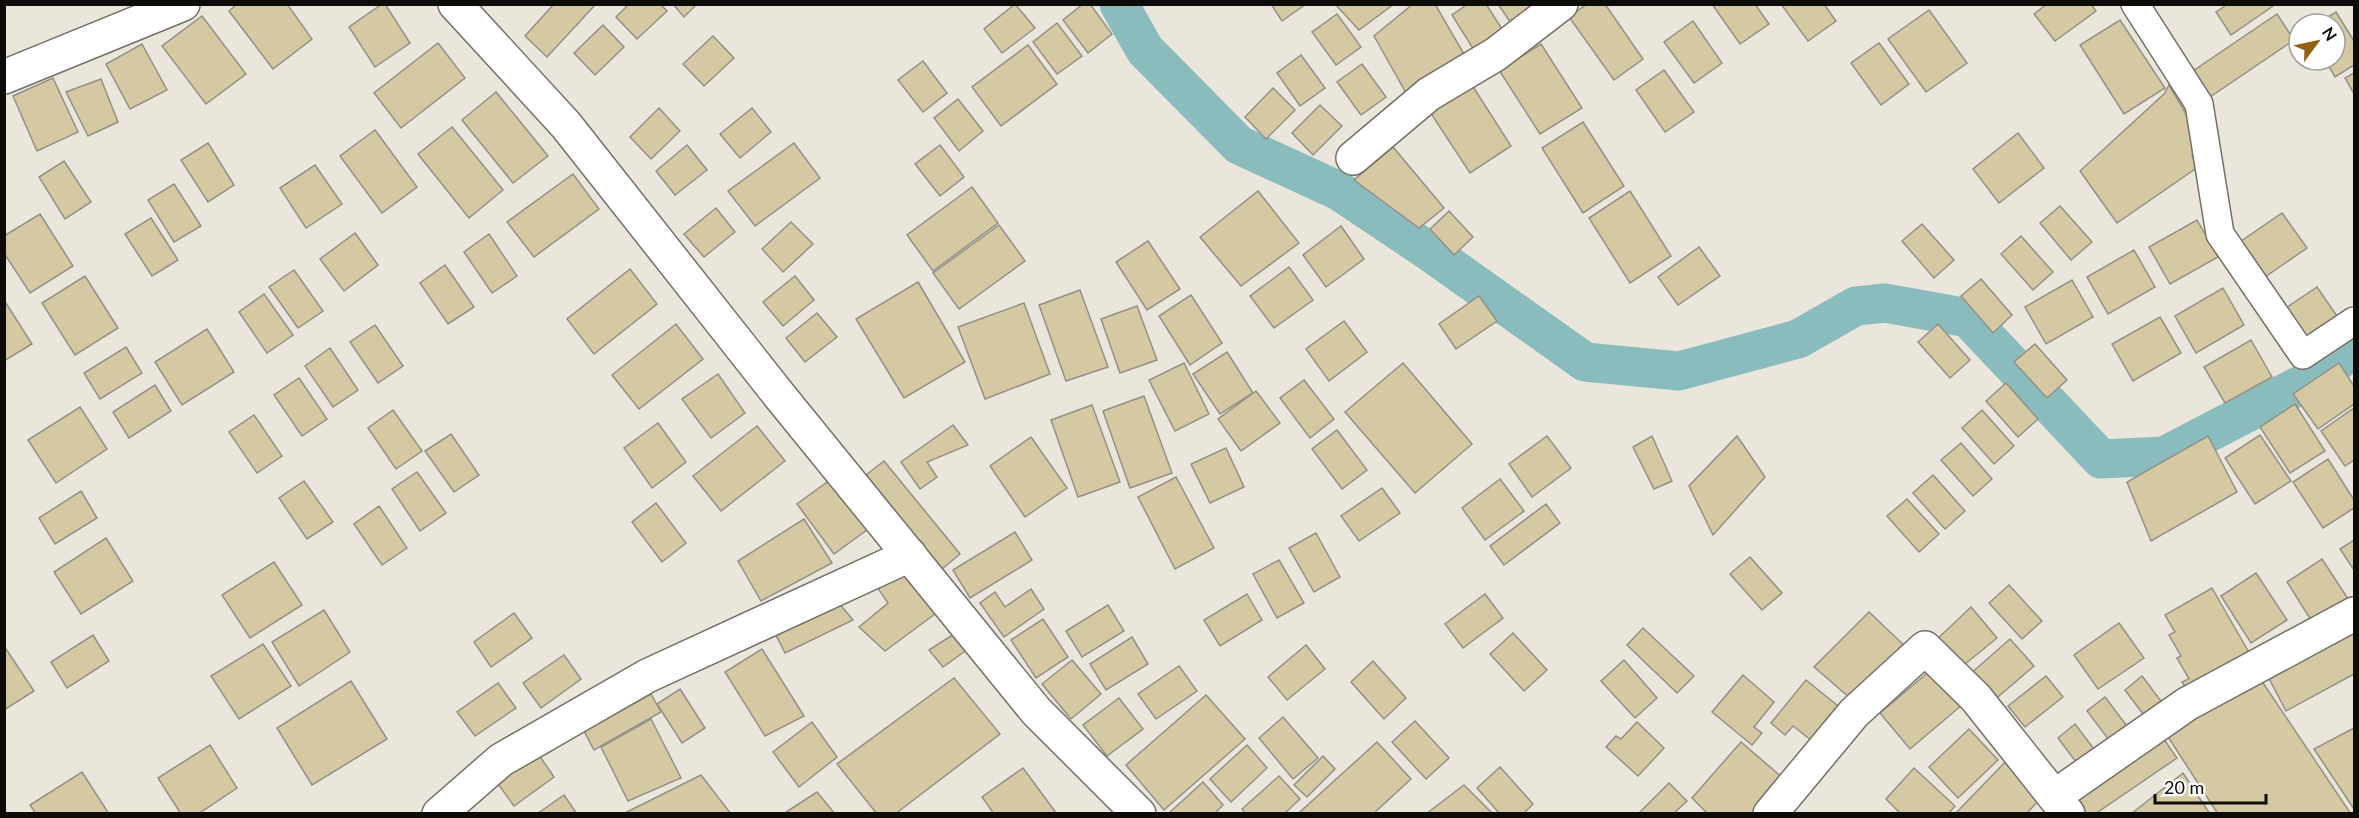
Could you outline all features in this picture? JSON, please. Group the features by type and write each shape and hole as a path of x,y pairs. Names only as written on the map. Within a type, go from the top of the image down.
{"street":[{"path":"4,77 183,4"},
{"path":"455,4 566,125 779,395 1036,711 1138,813"},
{"path":"1353,158 1429,94 1496,54 1561,4"},
{"path":"2135,4 2199,104 2220,234 2303,355 2355,321"},
{"path":"439,813 501,760 647,676 910,555"},
{"path":"1770,813 1854,713 1925,648 1976,698 2061,805 2187,704 2355,614"}],"building":[{"path":"237,4 287,4 312,39 273,69 229,11"},
{"path":"385,4 410,43 375,67 349,27"},
{"path":"554,4 596,4 547,57 525,36"},
{"path":"629,4 660,4 667,11 637,39 616,17"},
{"path":"673,4 697,4 684,17"},
{"path":"1015,4 1035,28 1002,53 984,29"},
{"path":"1083,4 1090,4 1112,34 1088,53 1063,20"},
{"path":"1271,4 1306,4 1282,21"},
{"path":"1335,4 1394,4 1359,30"},
{"path":"1413,4 1435,4 1468,61 1410,100 1374,36"},
{"path":"1468,4 1486,4 1509,40 1479,58 1452,15"},
{"path":"1498,4 1540,4 1515,29"},
{"path":"1587,4 1605,4 1643,59 1614,80 1569,17"},
{"path":"1712,4 1755,4 1769,24 1740,44"},
{"path":"1781,4 1824,4 1836,21 1808,41"},
{"path":"2047,4 2091,4 2096,11 2055,41 2034,14"},
{"path":"2228,4 2272,4 2273,6 2231,35 2216,12"},
{"path":"1929,10 1967,63 1926,92 1888,39"},
{"path":"1337,14 1361,47 1336,65 1312,32"},
{"path":"2277,14 2287,29 2287,45 2207,99 2190,73"},
{"path":"202,16 246,74 206,104 162,46"},
{"path":"2120,20 2165,88 2124,114 2080,45"},
{"path":"1693,21 1722,63 1694,83 1664,42"},
{"path":"1057,23 1082,56 1057,74 1033,42"},
{"path":"603,25 624,47 595,75 574,53"},
{"path":"2347,30 2354,41 2354,65 2347,69"},
{"path":"713,36 734,58 704,86 683,64"},
{"path":"438,43 465,78 401,128 374,93"},
{"path":"1879,43 1909,84 1881,105 1851,63"},
{"path":"142,44 167,90 130,109 106,64"},
{"path":"1541,44 1582,108 1540,134 1499,70"},
{"path":"1028,45 1057,84 1001,126 972,87"},
{"path":"1301,55 1325,88 1300,106 1277,73"},
{"path":"923,61 947,93 923,112 898,80"},
{"path":"1362,64 1386,97 1361,115 1337,82"},
{"path":"1664,70 1694,112 1665,132 1636,90"},
{"path":"2332,72 2343,72 2335,77"},
{"path":"2354,73 2354,94 2345,78"},
{"path":"53,78 78,132 37,151 13,96"},
{"path":"101,79 118,122 88,136 66,92"},
{"path":"1470,82 1511,146 1470,173 1428,109"},
{"path":"2169,85 2185,112 2198,142 2192,156 2198,167 2117,223 2080,171 2164,94"},
{"path":"1273,88 1295,110 1266,139 1245,117"},
{"path":"496,92 548,156 513,183 462,120"},
{"path":"958,99 983,131 959,151 934,118"},
{"path":"1320,105 1342,126 1313,155 1292,133"},
{"path":"659,108 680,131 651,159 630,137"},
{"path":"752,108 771,132 740,158 720,134"},
{"path":"1583,122 1624,186 1583,213 1542,148"},
{"path":"452,127 503,190 469,218 418,154"},
{"path":"375,130 417,187 382,213 340,156"},
{"path":"2018,133 2044,168 1999,203 1973,169"},
{"path":"208,143 234,185 208,202 181,160"},
{"path":"794,143 820,178 755,226 728,191"},
{"path":"687,145 707,170 675,195 656,171"},
{"path":"940,145 964,177 940,196 915,164"},
{"path":"1393,147 1444,208 1419,228 1354,180"},
{"path":"64,161 91,202 65,219 39,177"},
{"path":"315,165 342,204 306,228 280,188"},
{"path":"573,174 599,209 534,257 507,222"},
{"path":"174,184 201,226 174,242 148,200"},
{"path":"972,187 998,223 933,271 907,235"},
{"path":"1258,191 1299,243 1241,286 1200,237"},
{"path":"1630,191 1671,256 1630,283 1589,218"},
{"path":"2060,206 2092,242 2071,260 2040,223"},
{"path":"716,208 735,232 704,257 684,234"},
{"path":"1449,211 1473,237 1454,255 1430,229"},
{"path":"2282,213 2307,248 2262,279 2237,244"},
{"path":"40,214 73,266 30,293 4,253 4,236"},
{"path":"151,218 178,260 152,276 125,234"},
{"path":"2197,220 2218,257 2170,284 2149,247"},
{"path":"791,222 813,244 783,272 762,249"},
{"path":"1922,224 1954,260 1934,278 1902,241"},
{"path":"999,225 1025,261 959,309 933,273"},
{"path":"1341,226 1364,259 1326,287 1303,255"},
{"path":"355,233 378,265 344,291 320,259"},
{"path":"489,234 517,276 492,293 464,252"},
{"path":"2021,236 2053,272 2033,290 2001,254"},
{"path":"1148,241 1180,289 1147,310 1116,262"},
{"path":"1699,247 1720,276 1678,305 1658,277"},
{"path":"2134,250 2155,287 2108,314 2087,277"},
{"path":"445,265 474,307 448,324 420,283"},
{"path":"1289,267 1313,300 1274,328 1250,296"},
{"path":"630,269 657,304 594,354 567,319"},
{"path":"294,270 323,311 298,328 269,287"},
{"path":"85,276 118,328 75,355 42,303"},
{"path":"795,276 814,300 783,326 763,302"},
{"path":"1981,279 2012,315 1993,333 1961,296"},
{"path":"2072,280 2093,317 2046,344 2025,307"},
{"path":"918,282 965,362 904,398 856,319"},
{"path":"2317,287 2341,322 2295,353 2271,318"},
{"path":"2223,288 2244,325 2196,353 2175,316"},
{"path":"1080,290 1108,367 1066,381 1039,305"},
{"path":"264,294 293,335 267,353 239,312"},
{"path":"1191,295 1222,343 1190,365 1159,316"},
{"path":"1479,296 1497,321 1456,349 1439,324"},
{"path":"4,300 32,344 4,361"},
{"path":"1024,303 1050,374 985,399 958,327"},
{"path":"1137,306 1157,360 1120,373 1101,319"},
{"path":"817,313 837,337 805,362 786,338"},
{"path":"2160,317 2181,353 2133,381 2112,344"},
{"path":"1344,321 1367,352 1329,381 1306,349"},
{"path":"676,324 703,359 639,409 612,375"},
{"path":"1938,324 1970,360 1950,378 1918,342"},
{"path":"375,325 403,366 378,383 350,342"},
{"path":"207,329 234,372 182,405 155,362"},
{"path":"2251,340 2272,377 2225,403 2204,367"},
{"path":"2035,344 2067,380 2047,398 2014,362"},
{"path":"126,347 142,373 100,399 84,373"},
{"path":"330,348 358,390 333,407 305,366"},
{"path":"1227,352 1253,393 1220,414 1193,374"},
{"path":"1184,363 1209,414 1175,431 1149,380"},
{"path":"1403,363 1472,444 1415,493 1345,412"},
{"path":"2339,363 2354,386 2354,404 2318,429 2293,394"},
{"path":"718,374 745,413 711,438 682,399"},
{"path":"299,378 327,419 302,436 274,395"},
{"path":"1304,380 1334,419 1310,438 1280,398"},
{"path":"2006,383 2038,419 2018,437 1986,401"},
{"path":"155,385 171,411 129,438 113,412"},
{"path":"1256,391 1280,423 1241,451 1218,419"},
{"path":"1144,396 1172,473 1130,488 1103,411"},
{"path":"2295,404 2325,451 2290,473 2260,427"},
{"path":"1092,405 1120,482 1078,497 1051,420"},
{"path":"80,407 107,449 56,483 28,440"},
{"path":"2354,408 2354,460 2345,466 2321,431"},
{"path":"393,410 422,451 396,469 368,428"},
{"path":"1982,410 2014,446 1994,464 1962,428"},
{"path":"254,415 282,456 257,473 229,432"},
{"path":"658,423 686,462 652,488 624,448"},
{"path":"953,425 968,445 927,462 937,477 920,489 901,462"},
{"path":"757,426 785,461 721,511 693,476"},
{"path":"1337,430 1367,470 1342,489 1312,449"},
{"path":"451,434 479,475 454,492 425,451"},
{"path":"2260,435 2291,481 2255,504 2225,458"},
{"path":"1547,436 1571,468 1532,497 1509,464"},
{"path":"1652,436 1672,481 1654,489 1633,447"},
{"path":"1737,436 1765,477 1713,535 1689,486"},
{"path":"2208,436 2237,492 2151,541 2127,482"},
{"path":"1031,437 1067,488 1025,517 990,466"},
{"path":"1961,443 1992,479 1973,496 1941,460"},
{"path":"1226,448 1244,487 1210,503 1191,464"},
{"path":"2328,459 2354,500 2354,508 2323,528 2293,482"},
{"path":"884,461 960,554 942,569 866,475"},
{"path":"417,472 446,513 420,531 392,489"},
{"path":"838,474 875,524 834,554 797,504"},
{"path":"1933,475 1965,511 1945,529 1913,493"},
{"path":"1176,477 1214,548 1175,569 1138,497"},
{"path":"1500,479 1524,511 1485,540 1462,508"},
{"path":"304,481 333,522 307,539 279,498"},
{"path":"1382,488 1400,513 1359,541 1341,516"},
{"path":"81,491 97,518 55,544 39,518"},
{"path":"1907,499 1939,534 1919,552 1887,516"},
{"path":"656,503 686,543 662,562 632,522"},
{"path":"1546,504 1560,523 1504,565 1490,546"},
{"path":"379,506 407,548 382,565 354,524"},
{"path":"804,519 832,563 761,601 738,561"},
{"path":"1015,532 1032,560 970,598 953,570"},
{"path":"1316,533 1340,577 1314,592 1289,548"},
{"path":"106,538 133,581 81,614 54,572"},
{"path":"2354,540 2354,570 2340,549"},
{"path":"1750,557 1782,593 1762,610 1730,574"},
{"path":"2322,559 2352,605 2316,628 2287,582"},
{"path":"1279,560 1304,603 1277,618 1253,574"},
{"path":"274,562 302,605 250,638 222,595"},
{"path":"2256,573 2287,620 2251,643 2221,596"},
{"path":"906,574 939,611 885,651 859,627 888,603 877,587"},
{"path":"2009,585 2042,621 2022,639 1989,603"},
{"path":"2212,588 2255,663 2192,699 2182,682 2189,679 2177,658 2181,656 2169,635 2175,632 2165,615"},
{"path":"1031,589 1044,609 1004,637 980,603 995,592 1005,607"},
{"path":"1247,594 1262,620 1220,646 1204,620"},
{"path":"1485,594 1503,618 1463,648 1445,624"},
{"path":"838,602 853,620 785,653 775,633"},
{"path":"1108,605 1124,631 1082,657 1066,631"},
{"path":"1971,607 1997,638 1954,673 1932,644"},
{"path":"324,610 350,652 299,686 272,642"},
{"path":"1869,612 1910,651 1857,704 1814,667"},
{"path":"514,613 532,638 491,667 474,642"},
{"path":"1043,619 1068,657 1036,678 1011,640"},
{"path":"2119,623 2144,658 2098,689 2074,655"},
{"path":"2354,625 2354,674 2286,711 2263,667"},
{"path":"1643,628 1694,676 1677,693 1627,645"},
{"path":"1513,633 1547,670 1524,691 1490,654"},
{"path":"954,634 968,649 943,667 929,650"},
{"path":"93,635 109,661 67,688 51,662"},
{"path":"1132,637 1148,664 1106,690 1090,664"},
{"path":"2010,639 2034,666 1992,702 1969,675"},
{"path":"263,644 291,686 239,719 211,676"},
{"path":"1306,645 1325,669 1287,700 1268,677"},
{"path":"6,649 34,691 4,710 4,650"},
{"path":"762,649 804,716 765,736 725,672"},
{"path":"564,655 581,679 541,708 523,683"},
{"path":"1072,660 1101,694 1071,719 1042,684"},
{"path":"1624,660 1657,698 1635,718 1601,681"},
{"path":"1373,661 1406,698 1384,719 1351,682"},
{"path":"1179,666 1197,691 1156,719 1138,694"},
{"path":"1932,669 1962,705 1910,749 1880,713"},
{"path":"2255,671 2351,814 2218,814 2161,726"},
{"path":"1743,675 1774,702 1754,727 1762,733 1752,745 1712,712"},
{"path":"2046,676 2063,697 2025,727 2008,706"},
{"path":"2142,676 2167,709 2149,722 2125,690"},
{"path":"954,678 1000,734 895,814 877,814 837,764"},
{"path":"1806,680 1848,714 1821,748 1793,726 1785,735 1771,723"},
{"path":"351,681 387,739 312,785 277,728"},
{"path":"498,683 516,708 475,736 457,712"},
{"path":"680,689 705,728 682,743 657,704"},
{"path":"651,694 661,712 594,750 584,731"},
{"path":"1206,695 1245,739 1164,810 1126,765"},
{"path":"2105,697 2130,730 2112,744 2087,711"},
{"path":"1119,698 1143,729 1107,756 1083,725"},
{"path":"1283,717 1318,758 1293,779 1259,738"},
{"path":"651,719 681,778 628,801 601,747"},
{"path":"1415,721 1449,758 1426,779 1392,742"},
{"path":"812,722 837,757 799,787 773,752"},
{"path":"1637,722 1664,748 1638,776 1606,747 1616,736 1621,739"},
{"path":"2075,724 2100,757 2083,771 2058,738"},
{"path":"2156,728 2177,758 2095,814 2074,814 2063,798"},
{"path":"2354,728 2354,809 2314,749"},
{"path":"1969,729 1998,760 1958,798 1929,767"},
{"path":"1377,742 1411,779 1373,814 1301,814 1300,812"},
{"path":"1741,742 1791,785 1766,814 1708,814 1692,798"},
{"path":"210,745 237,788 198,814 181,814 158,778"},
{"path":"1247,745 1267,768 1231,802 1210,779"},
{"path":"537,752 554,777 514,806 496,781"},
{"path":"1323,756 1335,769 1307,797 1294,785"},
{"path":"2009,758 2044,795 2026,814 1955,814"},
{"path":"1500,767 1533,804 1523,814 1500,814 1477,788"},
{"path":"1023,768 1057,814 994,814 982,797"},
{"path":"1914,768 1955,806 1948,814 1901,814 1886,799"},
{"path":"82,772 109,814 36,814 30,805"},
{"path":"2183,773 2210,814 2131,814"},
{"path":"701,775 731,814 625,813"},
{"path":"1279,776 1300,799 1284,814 1246,814 1242,809"},
{"path":"1203,782 1223,805 1214,814 1168,814"},
{"path":"1669,783 1687,801 1673,814 1638,814"},
{"path":"1464,785 1493,814 1426,814"},
{"path":"817,792 835,814 783,814"},
{"path":"564,795 577,814 537,814"}],"waterway":[{"path":"1119,4 1145,50 1239,145 1339,191 1430,252 1585,362 1679,371 1798,339 1856,306 1885,303 1968,318 2101,459 2164,456 2316,377 2354,349"}]}
